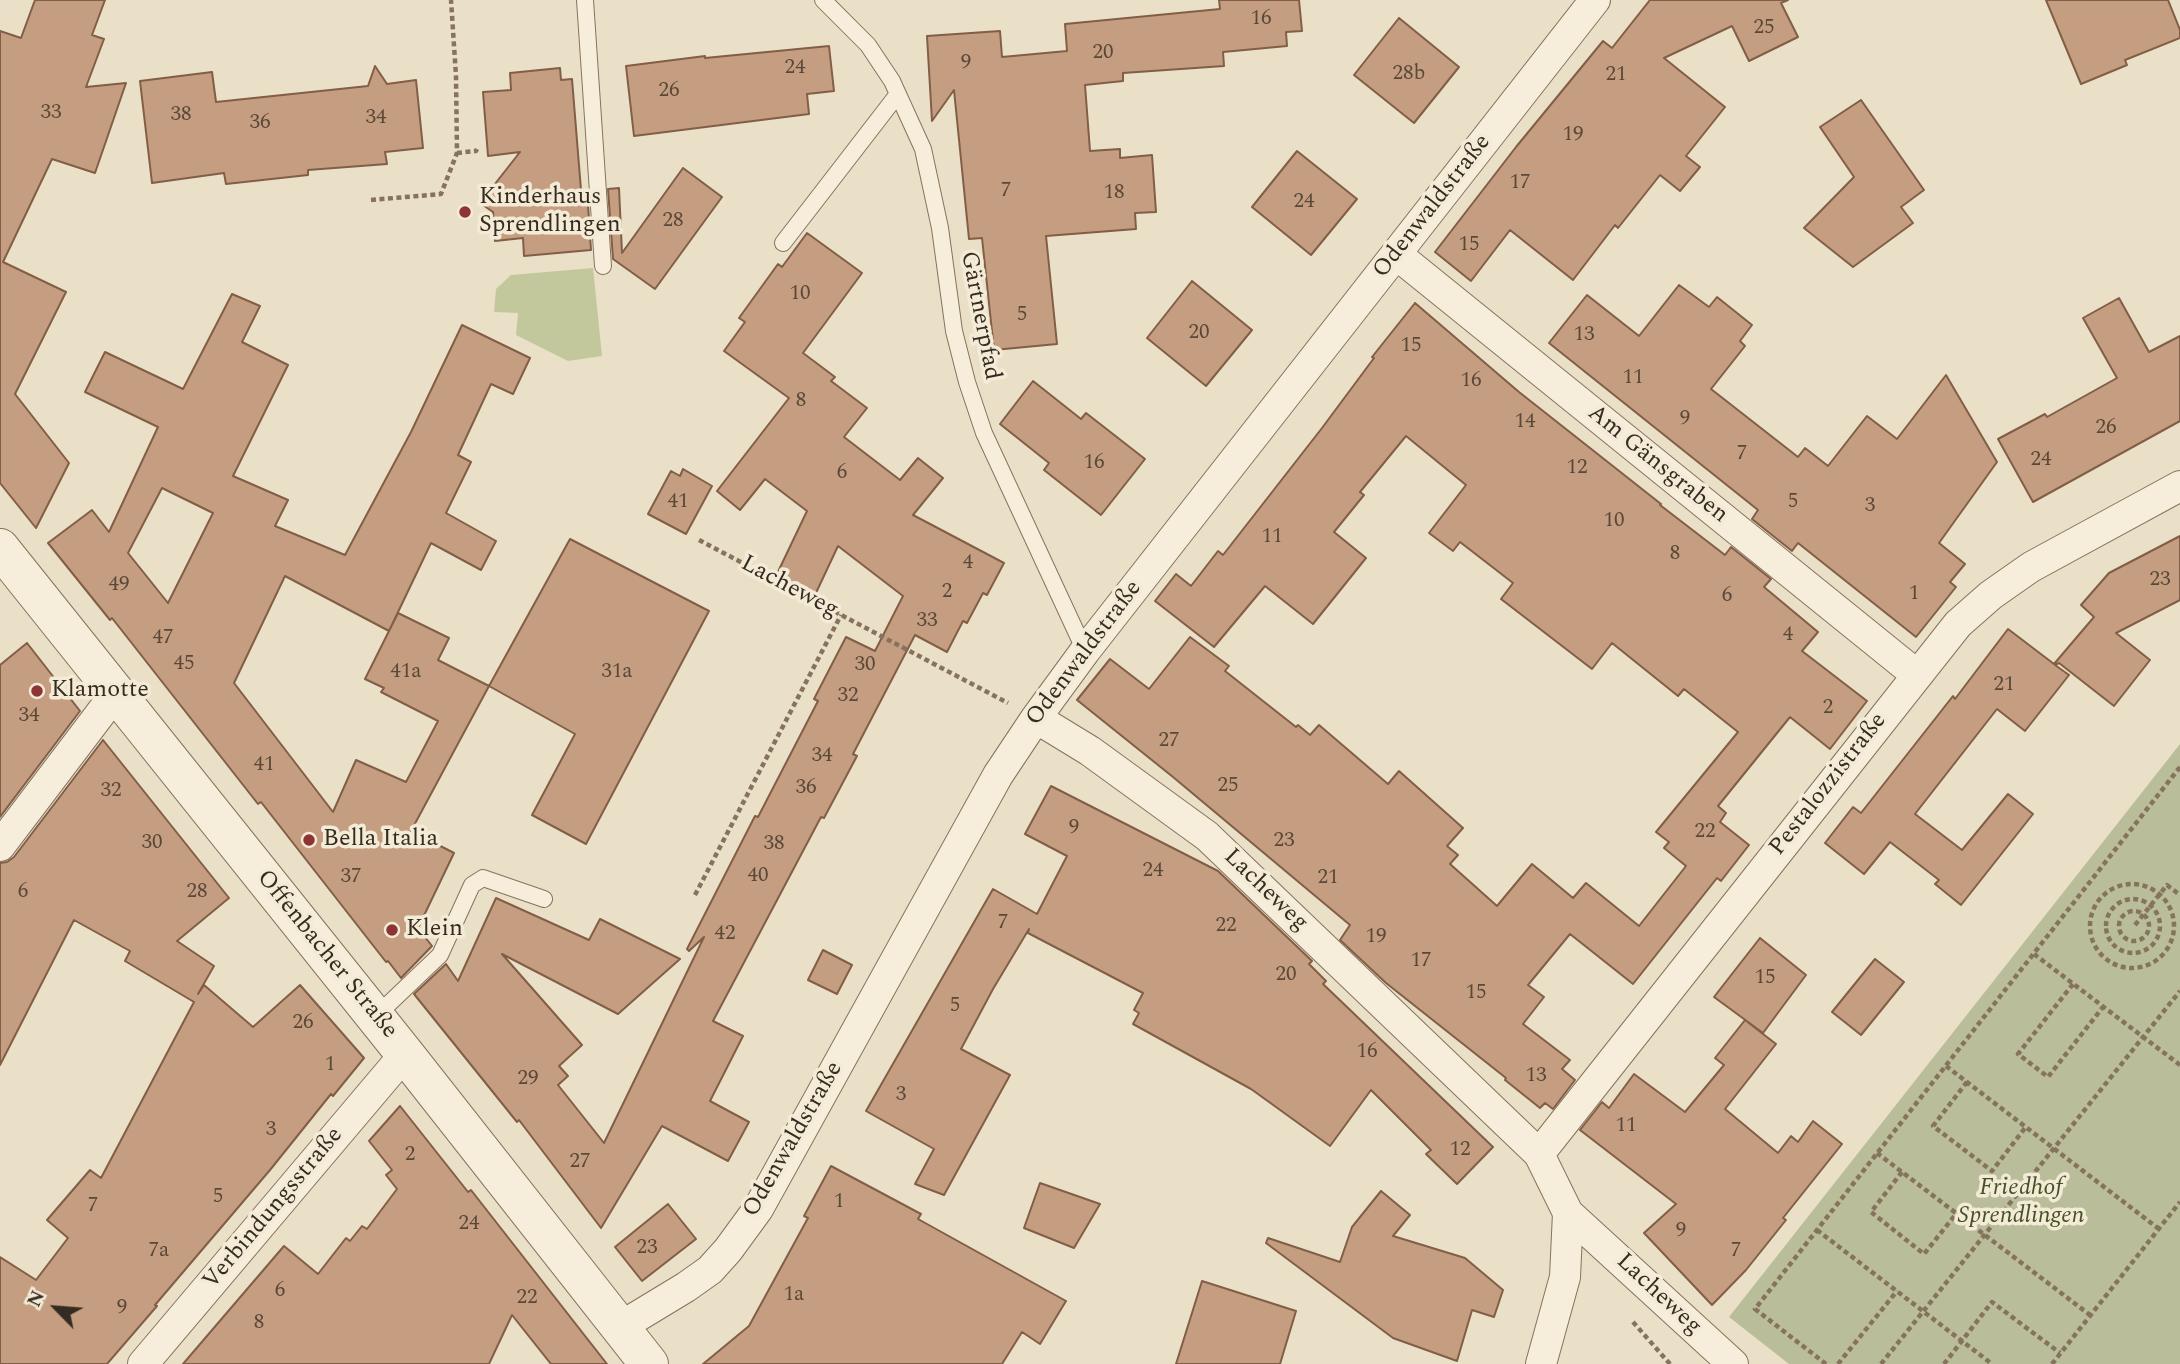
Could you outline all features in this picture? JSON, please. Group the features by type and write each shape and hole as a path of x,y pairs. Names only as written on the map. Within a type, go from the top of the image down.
{"street":[{"name":"Odenwaldstraße","path":"620,1328 710,1270 728,1250 758,1209 998,775 1036,718 1085,651 1595,0"},
{"name":"Am Gänsgraben","path":"1396,254 1917,675"},
{"name":"Pestalozzistraße","path":"1539,1154 1958,624 1991,595 2031,567 2180,486"},
{"name":"Offenbacher Straße","path":"0,548 376,1016 649,1364"},
{"path":"0,846 116,693"},
{"name":"Lacheweg","path":"1036,718 1090,751 1207,836 1539,1154 1568,1213 1733,1364"},
{"name":"Verbindungsstraße","path":"143,1364 405,1054"},
{"path":"1541,1364 1565,1278 1568,1213"}],"lane":[{"path":"585,0 603,267"},
{"name":"Gärtnerpfad","path":"823,0 868,45 898,94 923,149 940,228 954,331 967,382 984,433 1085,651"},
{"path":"783,243 898,94"},
{"path":"376,1016 440,955 472,885 484,878 544,899"}],"path":[{"path":"370,200 441,194 457,153 451,0"},
{"path":"457,153 477,150"},
{"name":"Lacheweg","path":"699,540 1036,718"},
{"path":"695,895 841,615"},
{"path":"1826,1364 1755,1309 2180,766"},
{"path":"2123,885 2149,887 2160,894 2169,905 2174,918 2170,946 2161,957 2149,965 2122,967 2109,961 2092,939 2091,925 2100,899 2110,890 2123,885"},
{"path":"2135,925 2167,885 2180,895"},
{"path":"2126,899 2143,901 2151,906 2159,921 2157,939 2151,946 2135,953 2117,948 2107,934 2105,925 2112,908 2126,899"},
{"path":"2130,911 2143,914 2149,923 2147,933 2135,941 2125,938 2118,925 2122,916 2130,911"},
{"path":"2034,954 2180,1065"},
{"path":"2073,984 2018,1054 2048,1077 2103,1007"},
{"path":"1881,1364 2180,991"},
{"path":"1946,1066 2159,1229"},
{"path":"1966,1082 1933,1126 1992,1171 2025,1128"},
{"path":"1877,1153 2090,1315"},
{"path":"1902,1172 1871,1212 1924,1254 1956,1214"},
{"path":"2052,1364 2180,1202"},
{"path":"1818,1230 1992,1364"},
{"path":"1838,1364 1897,1291"},
{"path":"1944,1364 1993,1302 2060,1353"}],"green space":[{"path":"593,268 602,356 568,361 516,335 518,313 494,312 496,289 511,275"},
{"name":"Friedhof Sprendlingen","path":"2180,744 2180,1364 1789,1364 1729,1317"}],"building":[{"path":"35,0 105,0 92,35 104,39 86,87 126,83 95,173 52,159 3,262 66,292 15,394 69,463 36,528 0,483 0,31 21,38"},
{"path":"1219,0 1299,0 1302,31 1286,32 1287,46 1223,52 1224,66 1123,73 1123,81 1085,85 1090,151 1120,149 1120,158 1152,155 1156,212 1135,213 1136,229 1046,236 1057,344 994,350 982,238 969,239 954,90 932,121 927,36 1000,31 1002,57 1067,51 1065,24 1220,9"},
{"path":"1650,0 1788,0 1781,3 1798,37 1749,61 1732,26 1664,58 1725,107 1686,156 1700,167 1680,191 1660,175 1618,228 1615,225 1573,280 1510,230 1471,281 1435,252 1603,41 1612,48"},
{"path":"2046,0 2168,0 2180,30 2180,38 2125,60 2127,65 2081,84"},
{"path":"1399,18 1459,67 1414,123 1354,75"},
{"path":"829,46 834,91 807,94 809,114 634,136 626,66 705,56"},
{"path":"375,66 387,84 416,80 423,148 385,152 387,164 308,170 308,175 226,184 224,173 152,183 140,81 212,72 216,102 368,86"},
{"path":"560,68 561,80 572,79 581,190 587,190 591,250 524,256 523,238 495,241 493,212 480,203 520,152 488,156 483,92 511,90 510,73"},
{"path":"1861,100 1924,190 1901,207 1913,223 1853,267 1804,228 1854,177 1820,127"},
{"path":"1297,151 1357,199 1311,255 1252,207"},
{"path":"683,168 722,197 655,289 613,259 608,189 619,188 622,253"},
{"path":"807,233 862,273 803,353 835,377 831,381 867,408 844,437 900,480 918,458 943,478 913,515 1004,563 987,595 983,593 967,623 963,621 947,652 915,635 853,754 857,756 824,818 821,817 713,1021 743,1036 710,1101 749,1122 728,1161 662,1126 601,1228 519,1120 517,1122 414,994 446,964 458,981 496,898 589,940 600,919 680,959 618,1014 502,954 582,1045 559,1066 568,1076 558,1085 604,1143 704,937 689,951 687,949 818,701 814,699 846,637 875,651 903,596 838,546 815,595 776,576 807,511 765,479 740,510 717,491 789,398 724,351 745,322 739,318 778,264 782,267"},
{"path":"1192,281 1252,330 1206,386 1147,338"},
{"path":"1679,285 1709,307 1717,297 1752,325 1740,341 1745,346 1711,389 1798,457 1805,448 1828,466 1867,416 1897,439 1946,375 1997,462 1939,543 1965,564 1950,582 1956,587 1916,637 1798,543 1792,551 1752,519 1758,510 1549,343 1587,295 1639,336"},
{"path":"232,294 260,306 242,342 288,365 233,476 288,500 275,526 345,555 411,432 462,325 530,358 513,394 491,384 458,455 471,462 446,513 496,541 481,570 431,543 389,631 398,613 449,638 438,660 489,686 411,831 454,853 418,928 432,946 401,978 261,802 258,804 112,618 110,620 48,543 92,510 109,532 158,427 85,392 105,352 183,389","holes":["162,488 213,513 168,603 128,553","285,576 389,631 365,679 384,688 381,692 438,721 406,782 356,760 333,812 234,683"]},
{"path":"2119,298 2149,352 2180,336 2180,421 2033,502 1998,439 2045,414 2047,417 2117,378 2083,318"},
{"path":"1415,303 1519,392 1660,505 1725,555 1731,547 1771,579 1764,587 1818,632 1802,651 1867,701 1830,749 1790,717 1718,806 1726,813 1720,822 1749,845 1721,881 1717,878 1633,984 1570,934 1528,985 1544,997 1523,1024 1570,1060 1562,1069 1575,1080 1553,1109 1545,1103 1540,1108 1386,983 1340,940 1350,925 1077,700 1110,659 1149,689 1190,637 1229,666 1225,671 1296,727 1298,725 1310,735 1319,725 1388,784 1399,771 1463,828 1447,846 1458,855 1450,864 1497,906 1532,864 1573,898 1586,883 1639,926 1686,866 1664,848 1669,842 1656,832 1738,732 1684,689 1678,696 1612,643 1592,669 1501,599 1513,583 1460,542 1453,551 1429,533 1466,485 1406,436 1360,492 1364,495 1334,532 1366,558 1313,624 1265,586 1214,647 1155,601 1176,574 1191,586 1218,551 1223,555"},
{"path":"1033,381 1081,419 1086,413 1145,459 1101,515 1044,470 1049,463 1000,424"},
{"path":"683,469 712,486 686,534 648,514 671,471 680,476"},
{"path":"2180,536 2180,600 2116,633 2150,660 2114,706 2059,663 2055,665 2069,675 2025,731 1997,709 1915,814 1962,850 2008,794 2033,814 1961,905 1935,884 1939,880 1890,842 1864,874 1825,843 1853,807 1861,813 1953,696 1955,699 2008,629 2054,664 2094,617 2081,605 2109,573"},
{"path":"570,539 709,611 586,844 532,815 575,734 489,686"},
{"path":"27,643 80,711 0,817 0,665"},
{"path":"103,740 229,898 177,941 214,966 198,994 204,985 253,1027 300,985 364,1058 333,1096 331,1094 107,1364 0,1364 0,1257 36,1280 68,1238 47,1220 90,1170 101,1178 194,1002 125,961 130,951 74,920 0,1065 0,863 14,857"},
{"path":"1051,786 1218,871 1312,961 1309,964 1326,981 1323,984 1493,1147 1457,1184 1426,1154 1431,1150 1371,1090 1330,1146 1251,1089 1133,1024 1139,1013 1134,1010 1143,993 1028,933 1029,929 961,1049 1010,1075 944,1195 915,1184 934,1149 866,1111 993,889 1037,914 1067,856 1025,834"},
{"path":"1760,938 1806,975 1763,1033 1714,997"},
{"path":"823,950 852,965 837,994 808,980"},
{"path":"1875,959 1904,982 1861,1035 1832,1012"},
{"path":"1745,1020 1776,1044 1725,1109 1778,1153 1791,1136 1798,1142 1813,1121 1842,1144 1746,1270 1712,1305 1644,1233 1676,1204 1580,1130 1602,1102 1609,1108 1634,1074 1685,1112 1724,1065 1715,1058"},
{"path":"400,1106 468,1192 471,1190 607,1364 551,1364 512,1315 489,1364 183,1364 284,1246 318,1274 346,1238 350,1241 362,1226 367,1229 397,1189 386,1175 392,1170 369,1141"},
{"path":"831,1166 921,1214 918,1219 1066,1301 1040,1344 1022,1332 1002,1364 703,1364 749,1326 808,1218 804,1216"},
{"path":"1040,1183 1100,1204 1074,1248 1024,1228"},
{"path":"1381,1191 1410,1215 1393,1236 1465,1258 1503,1290 1494,1317 1472,1310 1457,1361 1393,1338 1266,1243 1268,1238 1340,1262 1352,1227"},
{"path":"668,1204 696,1239 642,1281 615,1247"},
{"path":"1202,1281 1296,1311 1280,1364 1176,1364"}],"place":[{"name":"Kinderhaus Sprendlingen","path":"465,212"},
{"name":"Klamotte","path":"37,691"},
{"name":"Bella Italia","path":"309,840"},
{"name":"Klein","path":"392,930"}]}
